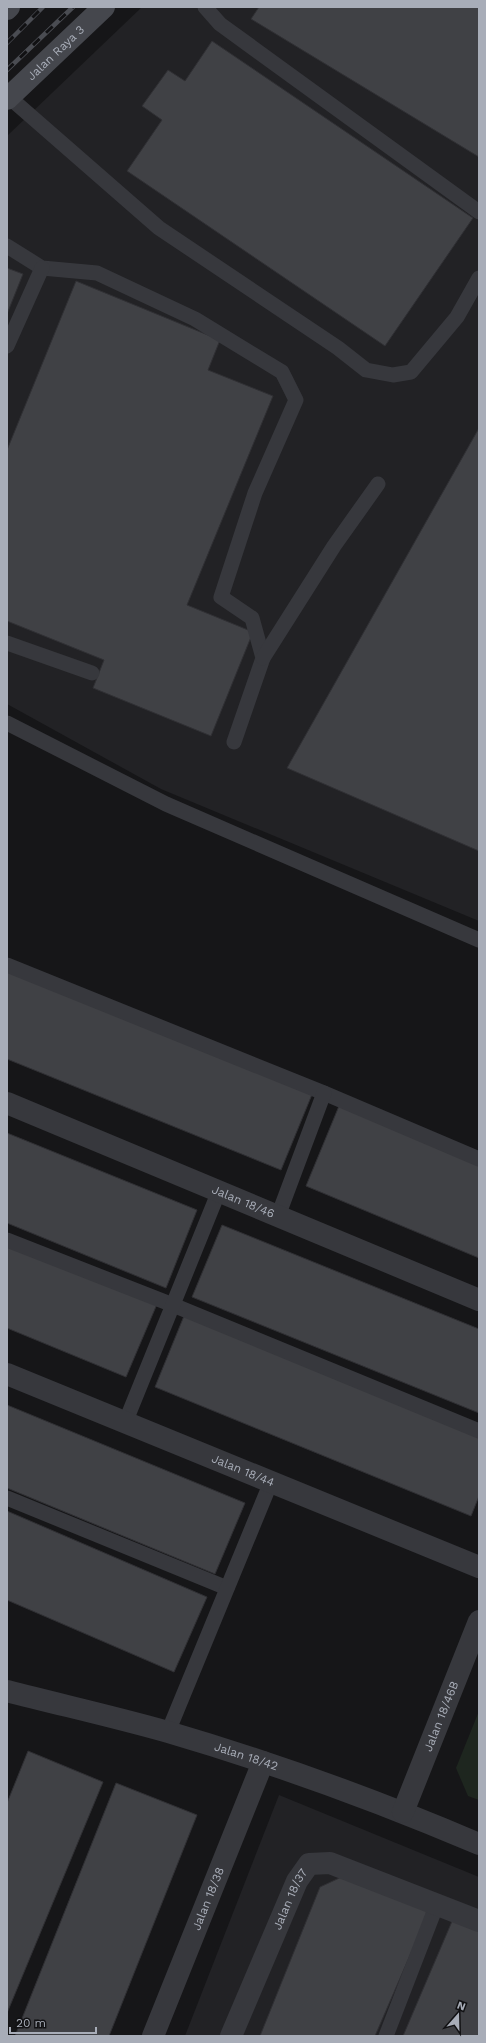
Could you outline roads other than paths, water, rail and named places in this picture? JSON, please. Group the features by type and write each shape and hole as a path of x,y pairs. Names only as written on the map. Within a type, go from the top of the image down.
{"street":[{"name":"Jalan Raya 3","path":"8,98 104,7"},
{"name":"Jalan 18/46","path":"7,1103 479,1300"},
{"name":"Jalan 18/44","path":"7,1374 479,1567"},
{"name":"Jalan 18/46B","path":"403,1812 479,1621"},
{"name":"Jalan 18/42","path":"7,1691 168,1732 263,1762 403,1812 479,1844"},
{"name":"Jalan 18/38","path":"152,2036 263,1762"},
{"name":"Jalan 18/37","path":"231,2036 297,1881 309,1864 330,1863 479,1921"}],"lane":[{"path":"205,7 220,24 479,212"},
{"path":"8,98 159,228 338,348 366,370 392,375 411,372 457,317 479,278"},
{"path":"7,246 42,268 97,273 195,319 282,372 296,400 255,494 221,597 252,618 263,658"},
{"path":"7,346 42,268"},
{"path":"234,742 263,658 334,546 378,484"},
{"path":"7,643 92,673"},
{"path":"7,723 166,804 479,940"},
{"path":"7,965 324,1093 479,1159"},
{"path":"278,1216 324,1093"},
{"path":"125,1423 219,1191"},
{"path":"7,1240 173,1305 479,1431"},
{"path":"168,1732 271,1482"},
{"path":"7,1498 227,1588"},
{"path":"386,2036 437,1904"}],"railway":[{"path":"7,43 43,7"},
{"path":"7,70 73,7"}]}
